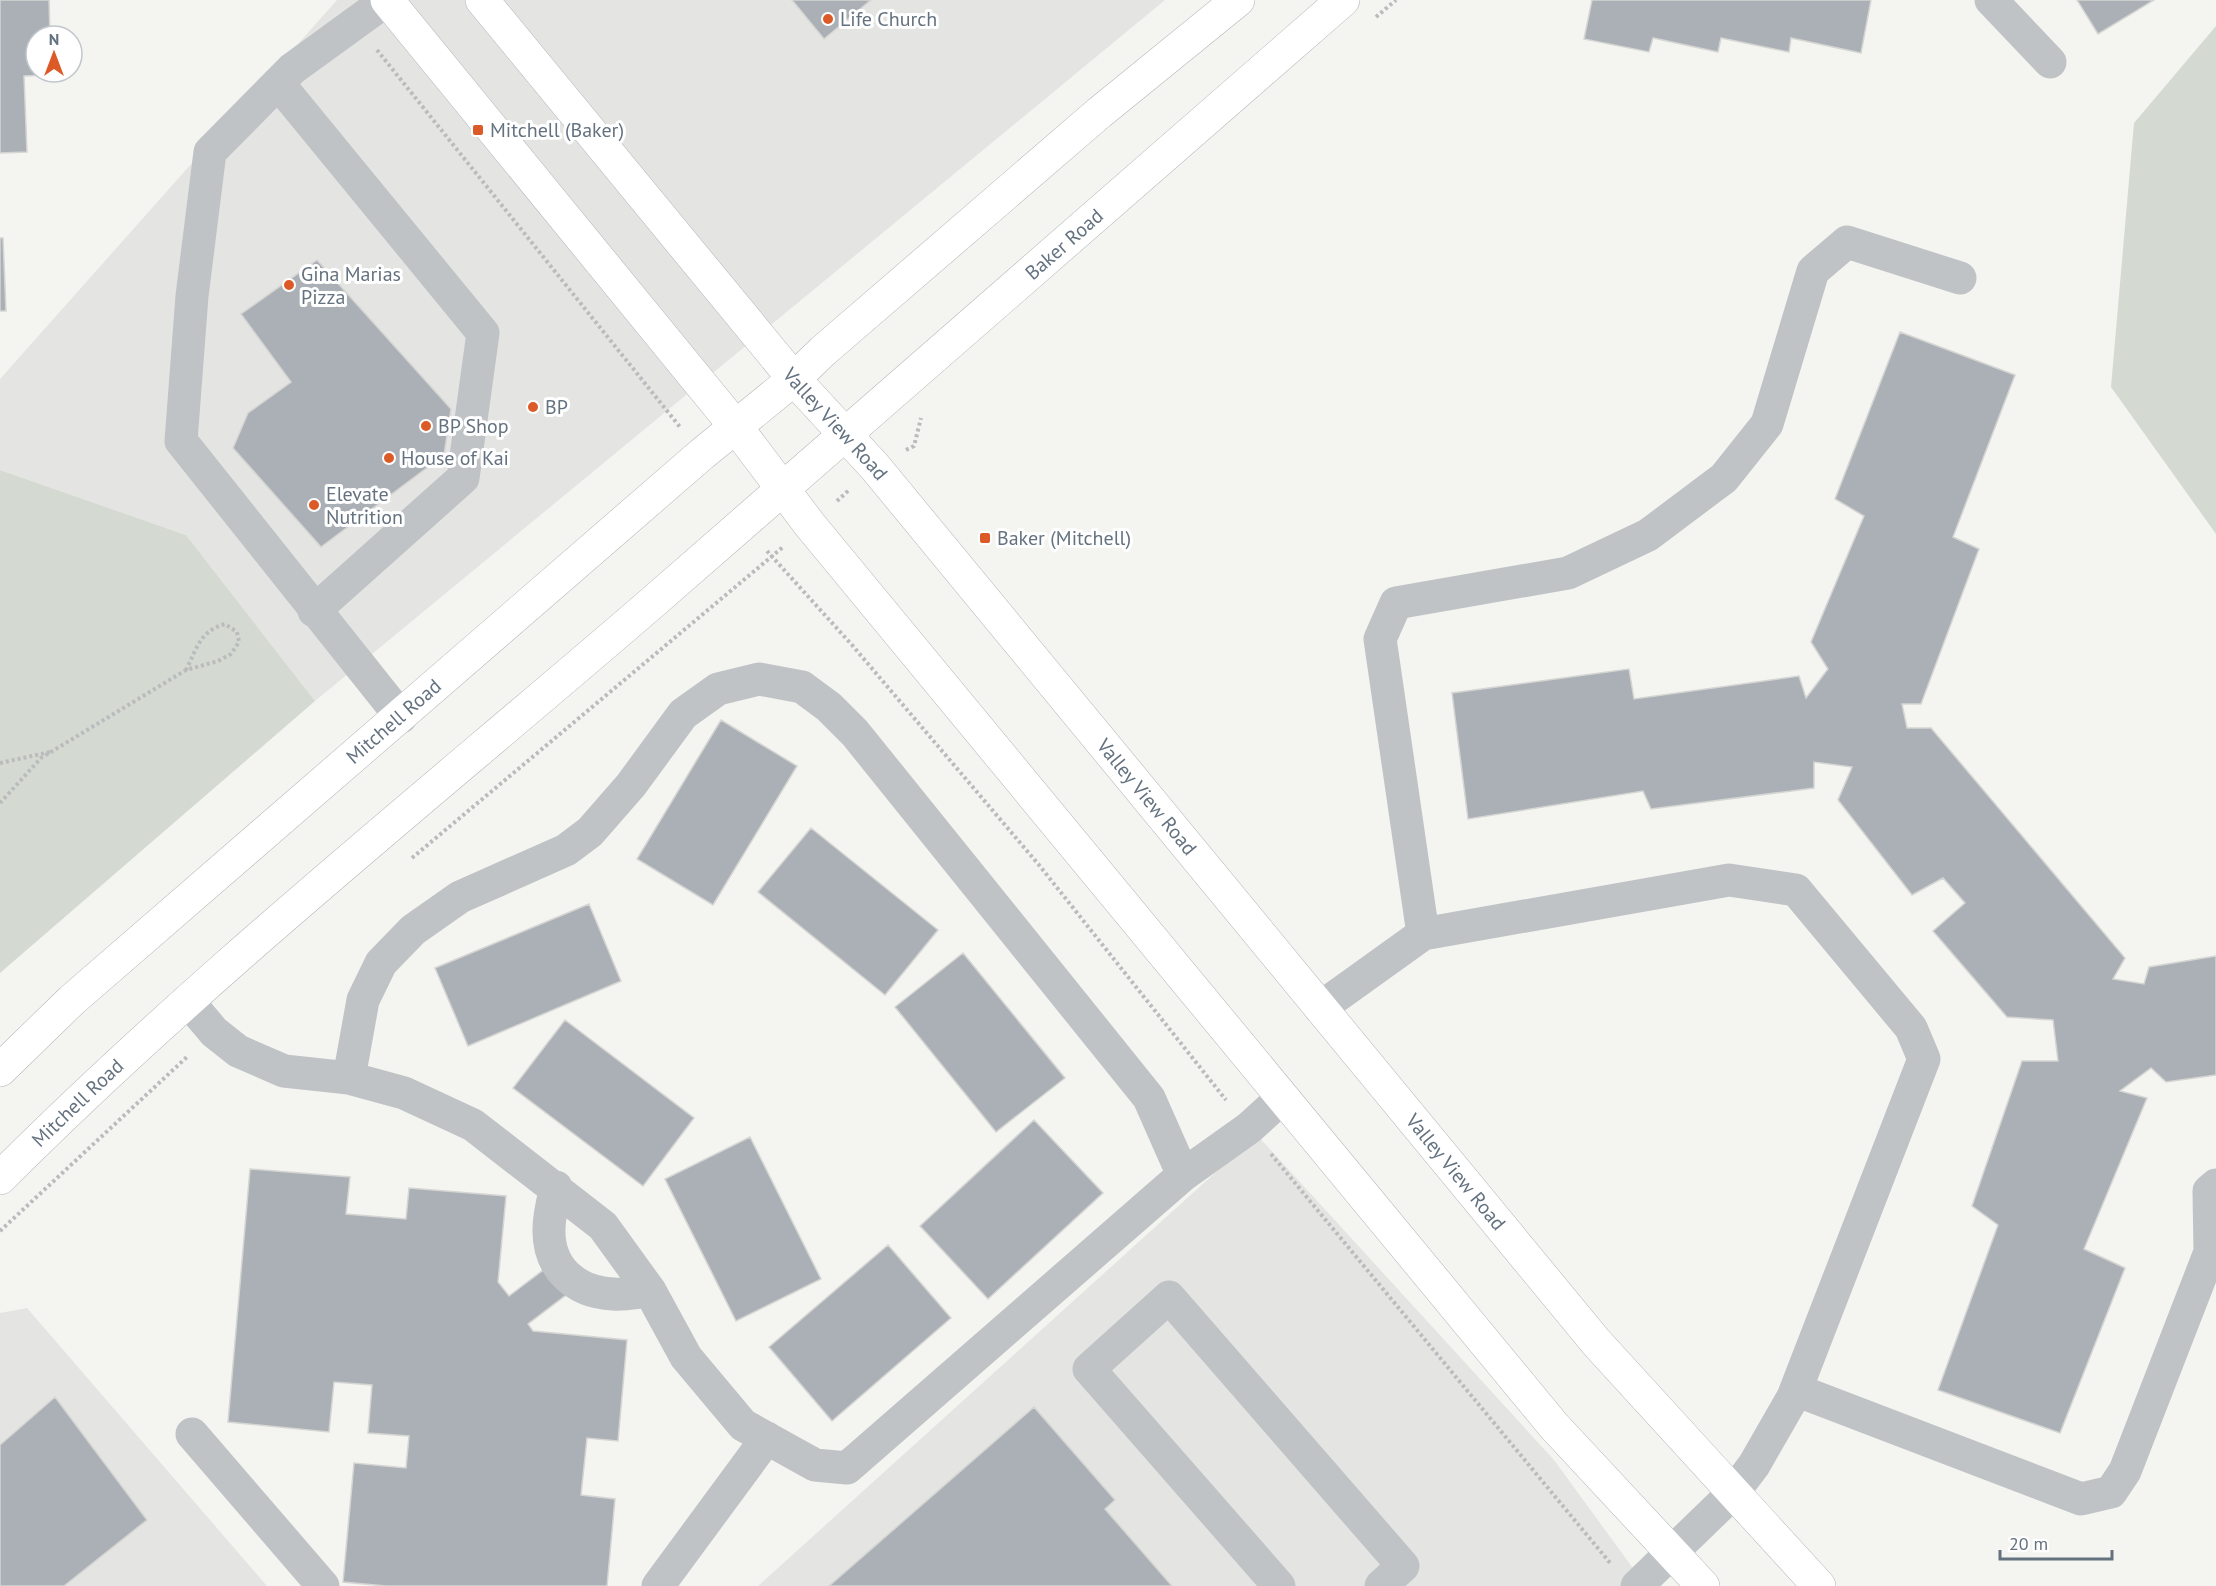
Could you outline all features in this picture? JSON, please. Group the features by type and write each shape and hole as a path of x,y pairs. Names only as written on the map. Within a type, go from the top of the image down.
{"main road":[{"path":"387,0 736,427 810,525 1281,1098 1554,1426 1703,1586"},
{"name":"Valley View Road","path":"482,0 794,379 875,467 1596,1342 1732,1494 1819,1586"},
{"path":"794,379 823,351 1099,113 1238,0"},
{"name":"Baker Road","path":"784,488 1343,0"},
{"name":"Mitchell Road","path":"0,1070 72,1000 702,454 794,379"},
{"name":"Mitchell Road","path":"0,1178 86,1092 188,1001 370,844 447,774 652,603 784,488"}],"street":[{"path":"387,0 292,69 210,152 192,296 181,441 314,611 401,717"},
{"path":"1991,0 2050,62"},
{"path":"278,83 483,333 463,478 314,611"},
{"path":"1423,934 1380,639 1396,603 1568,573 1648,536 1724,478 1767,424 1813,271 1847,242 1960,278"},
{"path":"349,1078 363,1000 381,963 413,930 459,897 574,844 590,832 632,786 683,714 718,689 759,679 802,687 829,707 855,733 1149,1098 1183,1175"},
{"path":"1320,1008 1423,934 1729,880 1796,890 1911,1028 1924,1059 1796,1390 1754,1465 1732,1494 1671,1554 1627,1578"},
{"path":"188,1001 214,1032 238,1051 284,1071 349,1078 404,1093 473,1125 556,1187 603,1226 650,1291 686,1357 743,1425 815,1465 847,1468 1183,1175 1249,1128 1281,1098"},
{"path":"1796,1390 2081,1499 2111,1492 2125,1472 2210,1252 2209,1191 2216,1185"},
{"path":"556,1187 548,1227 551,1254 559,1270 572,1282 612,1294 650,1291"},
{"path":"1279,1586 1089,1369 1169,1298 1403,1566 1381,1586"},
{"path":"192,1434 323,1586"},
{"path":"658,1586 767,1438"}],"path":[{"path":"355,23 702,454"},
{"path":"410,860 692,626 875,467 914,446"},
{"path":"746,519 771,557 852,645 1039,865 1249,1128 1627,1578"},
{"path":"0,803 41,758 186,670 218,661 231,654 239,642 237,632 225,624 210,628 201,640 186,670"},
{"path":"0,763 54,751"},
{"path":"0,1231 214,1032"}],"shaded area":[{"path":"337,0 1165,0 315,701 186,535 0,470 0,379"},
{"path":"2216,26 2216,534 2111,387 2134,123"},
{"path":"0,470 186,535 315,701 0,973"},
{"path":"1257,1135 1554,1460 1646,1586 758,1586"},
{"path":"27,1308 267,1586 0,1586 0,1313"}],"building":[{"path":"0,0 49,0 50,24 24,24 27,152 0,153"},
{"name":"Life Church","path":"792,0 871,0 824,39"},
{"path":"1592,0 1871,0 1861,53 1791,38 1789,52 1721,38 1718,52 1653,38 1649,52 1584,39"},
{"path":"2077,0 2154,0 2098,34"},
{"path":"0,238 3,238 6,311 0,311"},
{"path":"317,260 451,409 444,455 321,547 233,448 248,413 291,382 241,314"},
{"path":"1900,332 2015,375 1953,537 1979,549 1921,704 1902,704 1907,728 1931,728 2125,958 2113,979 2144,984 2149,967 2216,956 2216,1075 2166,1082 2151,1068 2120,1091 2147,1098 2084,1249 2125,1268 2060,1433 1938,1390 1998,1225 1972,1206 2022,1061 2058,1061 2053,1020 2007,1017 1933,931 1965,903 1943,878 1912,895 1838,800 1852,767 1814,762 1814,788 1651,809 1643,791 1468,819 1452,693 1629,669 1634,699 1799,676 1806,698 1828,669 1811,642 1864,516 1835,499"},
{"path":"721,720 797,766 713,905 637,859"},
{"path":"811,828 938,930 885,995 758,892"},
{"path":"589,904 621,981 468,1046 435,968"},
{"path":"963,953 1065,1078 996,1132 895,1007"},
{"path":"565,1020 694,1118 643,1186 513,1088"},
{"path":"1034,1120 1103,1193 988,1299 920,1226"},
{"path":"750,1137 821,1279 736,1321 665,1179"},
{"path":"250,1169 350,1177 346,1214 406,1219 409,1188 506,1196 498,1282 509,1296 546,1268 566,1295 528,1324 533,1331 627,1340 618,1441 587,1438 581,1495 615,1499 607,1586 386,1586 343,1582 354,1463 406,1468 409,1436 368,1433 372,1385 334,1382 329,1432 228,1422"},
{"path":"888,1245 951,1318 832,1421 769,1347"},
{"path":"55,1397 147,1520 64,1586 0,1586 0,1445"},
{"path":"1034,1407 1115,1500 1105,1509 1172,1586 829,1586"}],"place":[{"name":"Life Church","path":"828,19"},
{"name":"Mitchell (Baker)","path":"478,130"},
{"name":"Gina Marias Pizza","path":"289,285"},
{"name":"BP","path":"533,407"},
{"name":"BP Shop","path":"426,426"},
{"name":"House of Kai","path":"389,458"},
{"name":"Elevate Nutrition","path":"314,505"},
{"name":"Baker (Mitchell)","path":"985,538"}]}
